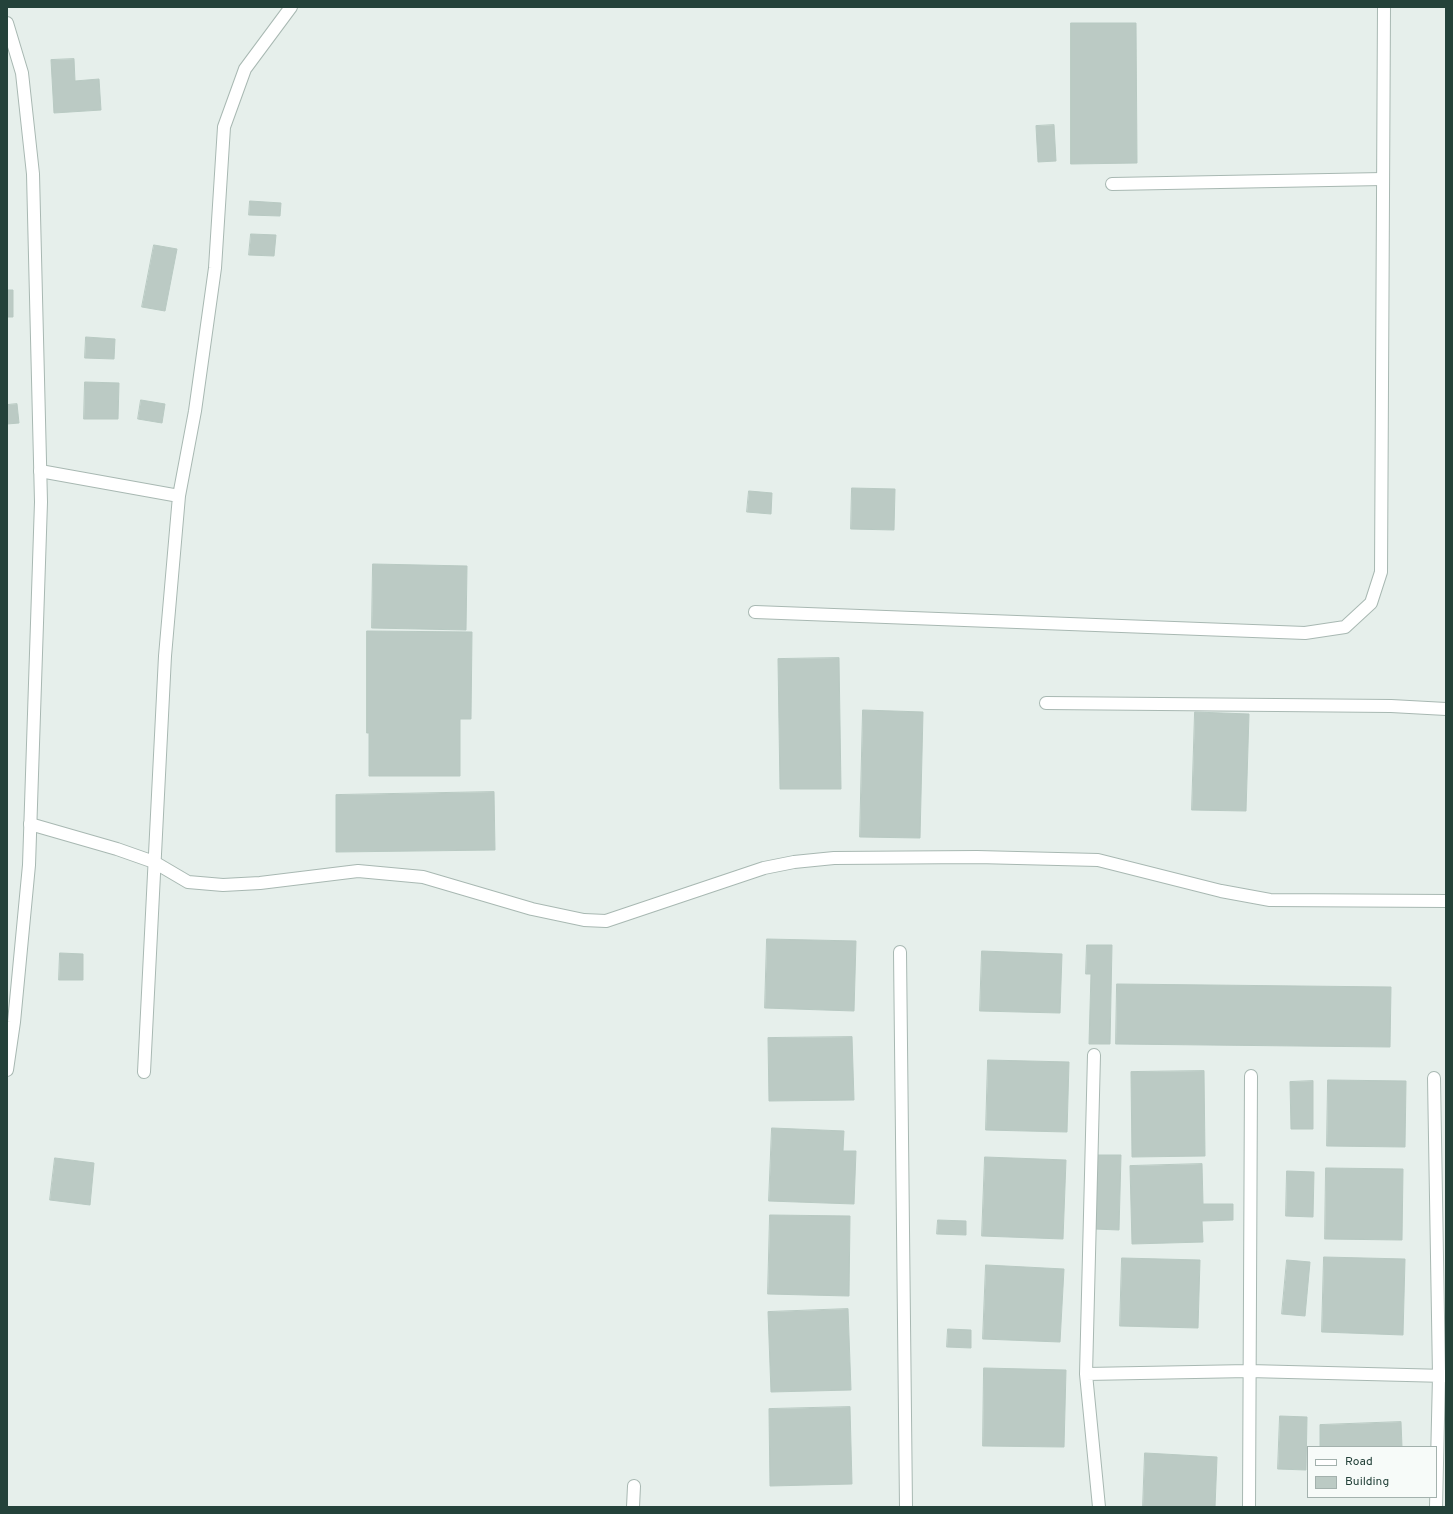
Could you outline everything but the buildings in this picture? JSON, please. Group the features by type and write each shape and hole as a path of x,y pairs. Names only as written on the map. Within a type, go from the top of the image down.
{"street":[{"path":"144,1072 165,656 179,496 195,411 215,268 224,127 245,69 291,7"},
{"path":"755,612 1305,633 1345,626 1371,603 1381,572 1384,7"},
{"path":"7,23 22,73 33,174 41,510 29,865 16,1007 7,1070"},
{"path":"1112,184 1383,179"},
{"path":"40,471 179,496"},
{"path":"1046,703 1391,706 1446,709"},
{"path":"30,824 117,849 154,862 188,882 223,885 260,883 358,871 423,877 532,909 584,920 606,921 764,868 794,862 834,858 977,857 1098,860 1221,891 1270,900 1446,901"},
{"path":"900,952 906,1507"},
{"path":"1094,1055 1086,1374 1099,1507"},
{"path":"1249,1507 1251,1076"},
{"path":"1434,1078 1442,1376 1437,1485"},
{"path":"1086,1374 1249,1371 1442,1376"},
{"path":"633,1507 634,1486"}]}
